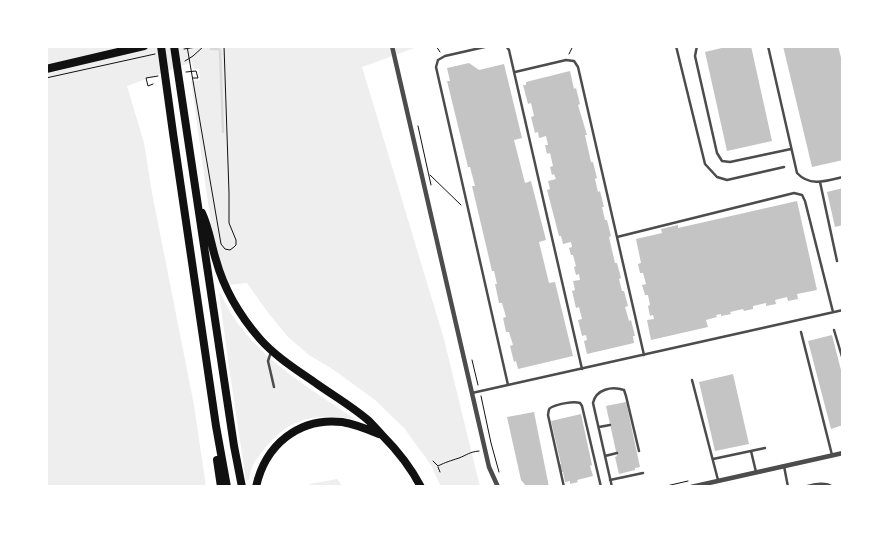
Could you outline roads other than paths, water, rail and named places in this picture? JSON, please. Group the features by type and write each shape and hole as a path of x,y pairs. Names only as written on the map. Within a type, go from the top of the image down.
{"main road":[{"path":"46,69 112,50 144,46"},
{"path":"174,46 242,487"},
{"path":"160,50 167,83 216,426 227,487"},
{"path":"199,206 207,224 225,286 240,314 252,330 271,351 286,363 370,422 412,468 421,487"},
{"path":"256,487 266,458 288,435 297,430 325,421 344,422 382,435"},
{"path":"216,426 216,454 221,487"}],"street":[{"path":"392,46 489,467 498,487"},
{"path":"691,487 843,453"}],"lane":[{"path":"489,46 443,57 438,60 436,67 508,385"},
{"path":"506,46 510,50 582,369"},
{"path":"676,46 705,164 717,176 727,180 784,167"},
{"path":"697,46 695,56 716,153 722,161 730,162 791,149"},
{"path":"768,46 796,173 807,181 820,182 843,177"},
{"path":"514,72 566,60 574,61 578,68 644,355"},
{"path":"820,182 838,261"},
{"path":"617,237 794,192 802,195 805,201 833,312"},
{"path":"472,393 843,310"},
{"path":"834,330 843,360"},
{"path":"801,332 832,455"},
{"path":"271,351 268,361 274,387"},
{"path":"692,380 718,480"},
{"path":"612,487 593,403 594,396 600,392 617,388 624,390 639,451"},
{"path":"564,487 548,415 549,410 553,407 580,402 601,487"},
{"path":"598,427 610,425"},
{"path":"713,459 764,448"},
{"path":"751,451 756,472"},
{"path":"605,456 617,453"},
{"path":"784,466 788,487"},
{"path":"610,480 643,473"},
{"path":"803,487 819,483 830,484 833,487"}],"waterway":[{"path":"211,49 219,49 220,51 223,132"}]}
